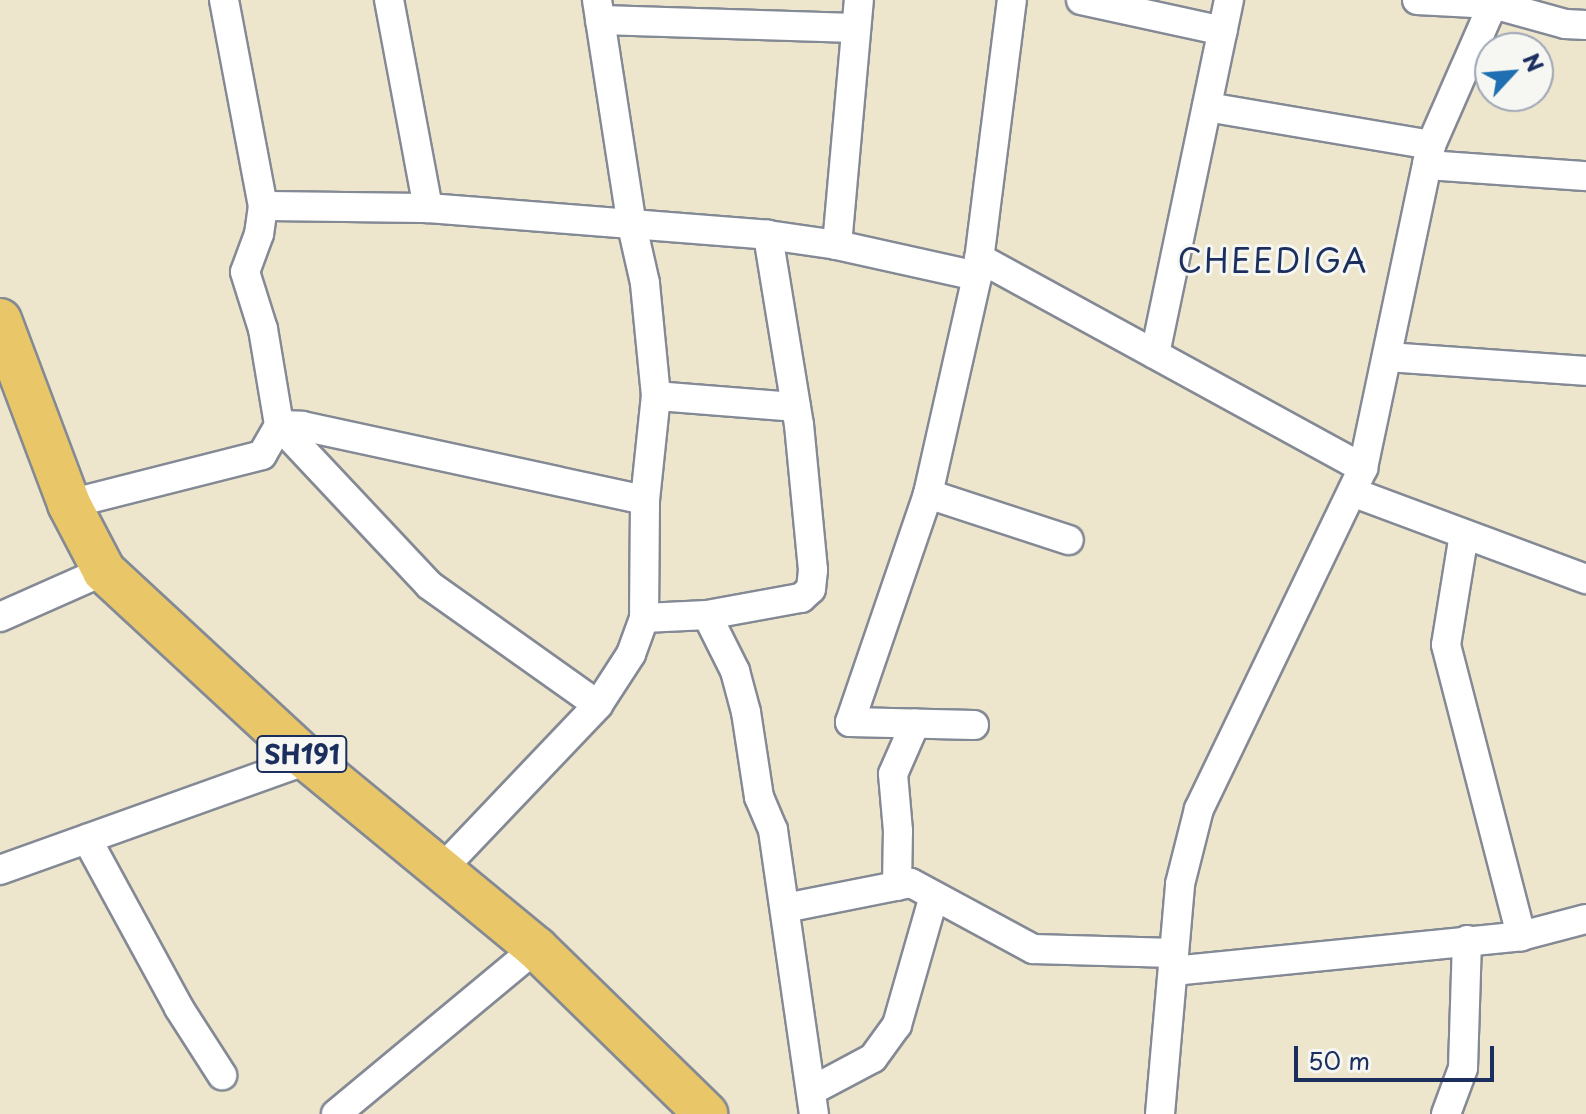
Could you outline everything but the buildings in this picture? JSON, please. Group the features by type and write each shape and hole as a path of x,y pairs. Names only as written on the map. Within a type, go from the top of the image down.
{"main road":[{"name":"SH191","path":"0,320 69,504 104,571 308,760 536,948 706,1114"}],"street":[{"path":"224,0 263,206 259,234 245,272 263,329 279,425 429,585 598,705"},
{"path":"389,0 428,208"},
{"path":"974,725 850,722 928,494 978,267 1012,0"},
{"path":"1081,0 1223,31"},
{"path":"1155,354 1229,0"},
{"path":"1418,0 1493,4 1572,16"},
{"path":"1160,1114 1180,884 1199,809 1357,480 1387,357 1429,155 1493,4"},
{"path":"441,870 598,705 631,654 644,618 645,500 656,396 645,283 632,226 598,10 858,14 837,245"},
{"path":"1207,107 1429,155 1586,176"},
{"path":"263,206 428,208 768,235 978,267 1155,354 1357,480 1464,534 1586,579"},
{"path":"644,618 707,615 801,598 811,589 813,570 796,407 768,235"},
{"path":"1387,357 1586,371"},
{"path":"656,396 796,407"},
{"path":"279,425 302,426 645,500"},
{"path":"69,504 262,455 279,425"},
{"path":"928,494 1069,540"},
{"path":"1464,534 1446,645 1521,936"},
{"path":"0,617 104,571"},
{"path":"707,615 735,671 746,712 759,797 773,830 812,1103 873,1058 897,1025 934,896"},
{"path":"897,886 898,831 893,774 915,724"},
{"path":"0,870 308,760"},
{"path":"87,839 179,1008 222,1075"},
{"path":"785,908 911,883 1033,949 1173,962 1521,936 1586,919"},
{"path":"1446,1114 1463,1068 1467,940"},
{"path":"336,1114 536,948"}],"district":[{"name":"CHEEDIGA","path":"1273,260"}]}
